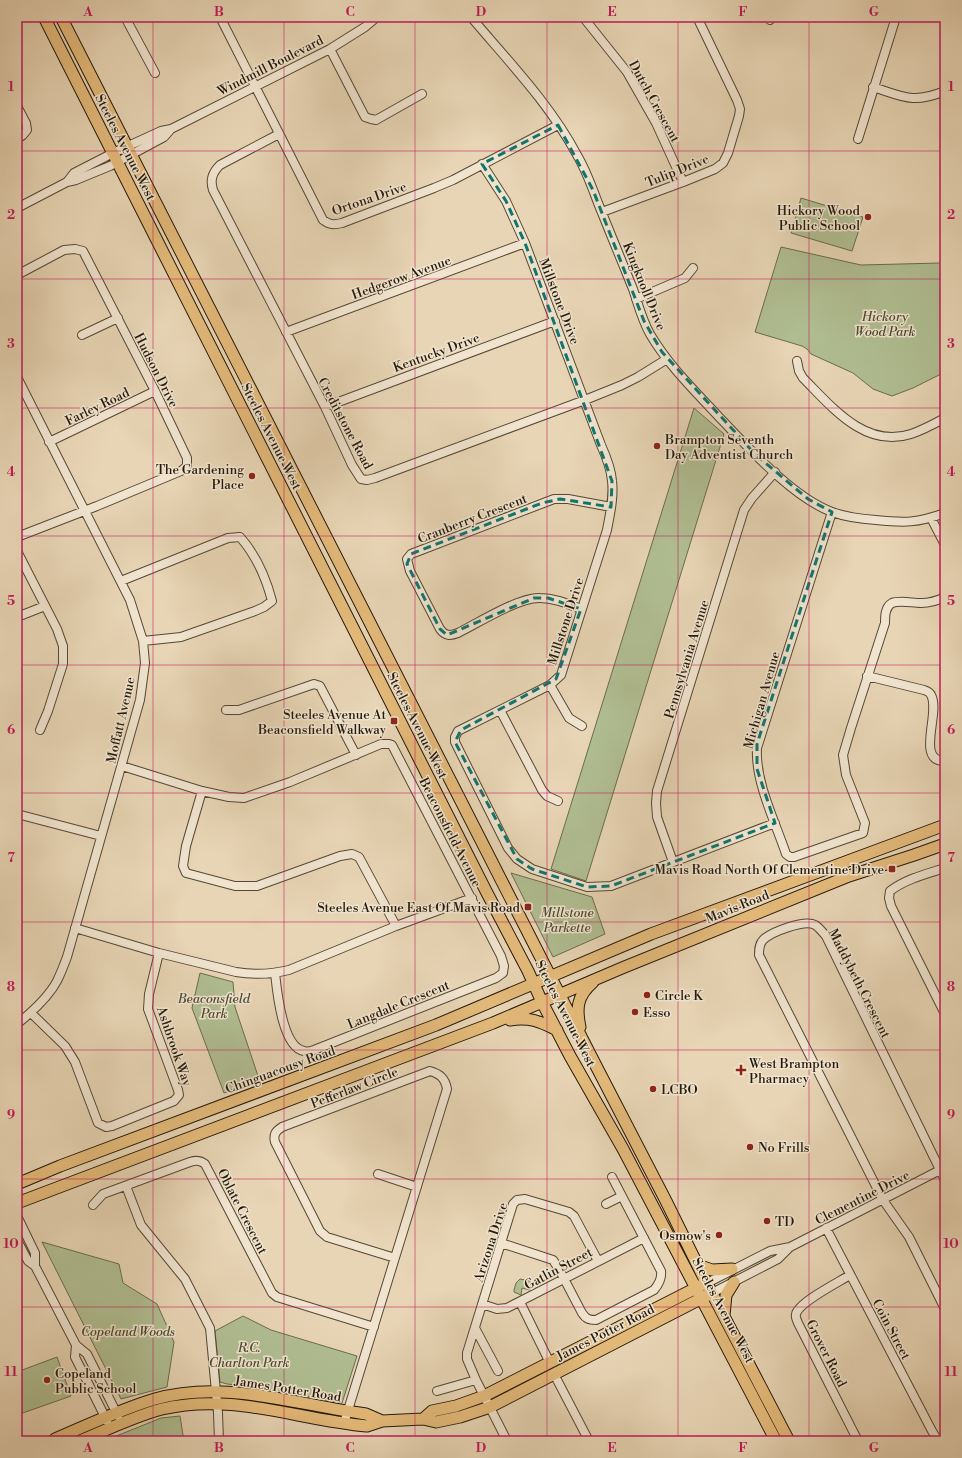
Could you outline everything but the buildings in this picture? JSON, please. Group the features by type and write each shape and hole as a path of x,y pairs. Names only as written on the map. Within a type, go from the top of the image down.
{"main road":[{"name":"Steeles Avenue West","path":"44,17 119,155 584,1042 698,1265 705,1288 702,1298 776,1441"},
{"name":"Steeles Avenue West","path":"61,17 119,155 542,1002 623,1149 682,1261 705,1288 724,1315 790,1441"},
{"name":"Mavis Road","path":"550,977 651,934 945,825"},
{"name":"Mavis Road","path":"542,1002 849,876 914,856 945,844"},
{"path":"844,862 849,876"},
{"name":"Chinguacousy Road","path":"17,1184 60,1166 421,1031 550,977"},
{"path":"584,1042 577,1014 578,1004 585,989 599,978"},
{"path":"17,1203 493,1023 542,1002"},
{"path":"493,1023 522,1018 539,1021 557,1030"},
{"path":"673,1300 681,1294 686,1284 682,1261"},
{"path":"698,1265 712,1270 732,1269"},
{"path":"724,1315 726,1295 734,1282"},
{"name":"James Potter Road","path":"423,1419 432,1411 456,1406 484,1396 673,1300 705,1288"},
{"name":"James Potter Road","path":"80,1441 162,1409 191,1405 217,1398 344,1423 367,1426 382,1421 423,1419 436,1422 460,1417 490,1407 702,1298"},
{"path":"675,1313 692,1311 701,1312 706,1314 715,1323"},
{"name":"James Potter Road","path":"54,1441 155,1399 172,1396 217,1398 256,1395 347,1412 366,1414 382,1421"}],"street":[{"path":"125,17 155,73"},
{"name":"Ortona Drive","path":"220,17 323,220 328,224 335,225 342,223 434,188 558,125"},
{"name":"Windmill Boulevard","path":"119,155 164,137 171,129 330,49 365,27 376,17"},
{"name":"Kingknoll Drive","path":"471,17 546,107 568,139 579,158 602,212 650,334 667,359 685,381 755,454 775,472 808,499 832,512 856,518 909,523 945,513"},
{"name":"Dutch Crescent","path":"583,17 627,72 656,123 683,182"},
{"name":"Tulip Drive","path":"602,212 715,169 723,163 730,149 740,109 697,17"},
{"path":"858,139 896,17"},
{"path":"330,49 365,117 371,120 376,120 422,94"},
{"path":"874,86 916,99 945,91"},
{"path":"17,106 26,123 27,130 17,139"},
{"name":"Creditstone Road","path":"279,134 220,165 214,173 211,184 352,465 361,479 367,480 585,400 638,377 667,359"},
{"path":"67,182 74,173 119,155"},
{"path":"17,208 67,182 76,180 119,155"},
{"name":"Millstone Drive","path":"482,164 506,201 525,243 555,320 608,464 612,481 611,507 606,530 560,675 550,685 458,731 455,737 455,742 508,848 516,859 532,868 588,887 611,886 775,823"},
{"name":"Hedgerow Avenue","path":"286,332 525,243"},
{"name":"Hudson Drive","path":"17,275 64,250 76,249 83,251 155,390 188,458 187,466 181,471 84,510"},
{"path":"636,299 685,278 693,268"},
{"path":"82,336 118,318"},
{"name":"Kentucky Drive","path":"324,407 555,320"},
{"path":"797,361 798,371 803,378 843,418 861,429 875,435 893,437 910,434 945,418"},
{"name":"Moffatt Avenue","path":"17,377 130,600 143,641 145,663 140,700 67,957 57,981 43,1001 31,1014 17,1024"},
{"name":"Farley Road","path":"49,442 155,390"},
{"name":"Pennsylvania Avenue","path":"673,862 657,817 657,791 744,510 752,498 775,472"},
{"name":"Cranberry Crescent","path":"581,609 553,599 534,598 519,602 458,633 447,635 440,629 414,578 407,560 411,554 554,499 568,499 611,507"},
{"path":"17,537 84,510"},
{"name":"Michigan Avenue","path":"832,512 758,744 756,759 760,780 786,854 790,858 863,833 865,823 846,775 843,755 885,623 887,608 897,602 933,602 945,597"},
{"path":"931,518 945,545"},
{"path":"121,581 228,538 240,537 250,549 268,587 272,601 260,609 181,637 143,641"},
{"path":"17,551 57,629 63,646 63,664 48,712 40,730"},
{"path":"17,617 45,606"},
{"path":"867,676 929,692 933,699 932,728 929,748 930,753 938,761 945,761"},
{"path":"226,710 239,710 314,684 320,686 356,755"},
{"path":"550,685 569,718 582,726"},
{"path":"500,710 540,787 547,796 558,801"},
{"name":"Beaconsfield Avenue","path":"75,928 159,953 236,972 247,974 275,973 289,970 396,926 472,898 392,745 382,744 290,782 244,798 229,797 202,791 122,766"},
{"path":"202,791 186,846 183,866 186,873 235,886 257,886 340,856 352,854 359,857 396,926"},
{"path":"18,816 101,836"},
{"path":"945,868 897,886 890,891 888,898 945,1014"},
{"name":"Langdale Crescent","path":"275,973 278,1000 292,1044 304,1051 314,1050 496,978 503,973 504,966 501,956 472,898"},
{"name":"Maddybeth Crescent","path":"883,1200 759,955 759,947 762,940 775,933 800,923 816,925 826,936 943,1169"},
{"name":"Ashbrook Way","path":"31,1014 65,1046 75,1062 98,1123 106,1127 112,1126 174,1101 179,1095 178,1090 148,1009 149,994 159,953"},
{"name":"Pefferlaw Circle","path":"344,1423 447,1090 446,1082 442,1076 436,1072 430,1071 282,1127 275,1133 274,1137 275,1142 320,1231 327,1237 395,1258"},
{"name":"Oblate Crescent","path":"126,1186 190,1162 198,1160 202,1162 205,1164 272,1293 277,1297 374,1327"},
{"path":"943,1169 945,1180"},
{"name":"Clementine Drive","path":"705,1288 734,1282 778,1259 790,1247 943,1169"},
{"path":"378,1174 417,1187"},
{"path":"501,1244 553,1260 585,1318 590,1320 596,1320 654,1290 658,1285 661,1271 612,1177"},
{"path":"93,1205 104,1194 126,1186 141,1225 185,1279 210,1328 217,1398 219,1441"},
{"path":"606,1204 622,1196"},
{"name":"Arizona Drive","path":"484,1396 467,1359 467,1353 513,1204 517,1200 524,1199 569,1212 574,1216 598,1261"},
{"path":"883,1200 909,1237 945,1309"},
{"path":"17,1216 35,1253 35,1266 76,1345 87,1354 111,1416"},
{"name":"Coin Street","path":"826,1228 938,1441"},
{"name":"Gatlin Street","path":"482,1304 502,1309 520,1302 644,1238"},
{"path":"17,1240 28,1262 35,1266"},
{"name":"Clementine Drive","path":"705,1288 732,1269 770,1250 790,1247"},
{"name":"Grover Road","path":"850,1275 802,1304 796,1313 796,1318 858,1441"},
{"path":"520,1302 550,1363"},
{"path":"475,1328 498,1371"},
{"path":"76,1345 75,1357 116,1426"},
{"path":"554,1374 588,1441"},
{"path":"437,1391 476,1380"},
{"path":"484,1396 507,1441"}],"highlighted area":[{"path":"558,125 593,190 644,321 662,352 755,454 808,499 832,512 757,744 757,769 775,823 611,886 587,887 532,869 517,859 455,742 461,730 556,679 581,609 548,598 534,598 447,635 440,629 407,564 411,554 542,503 560,499 611,507 612,481 525,243 506,201 482,164"}],"green space":[{"path":"801,198 863,217 852,251 791,233"},
{"name":"Hickory Wood Park","path":"781,247 861,265 945,262 945,372 913,388 892,396 873,389 853,373 811,354 802,346 755,332"},
{"path":"694,408 724,434 586,881 551,869"},
{"name":"Millstone Parkette","path":"511,873 592,897 605,934 553,957"},
{"name":"Beaconsfield Park","path":"200,973 233,982 235,1007 259,1079 224,1093 192,1008"},
{"name":"Copeland Woods","path":"42,1242 119,1264 123,1283 157,1304 174,1342 167,1387 121,1399"},
{"path":"520,1279 530,1281 532,1284 530,1290 522,1288 521,1295 514,1292 516,1283"},
{"name":"R.C. Charlton Park","path":"243,1316 271,1330 357,1356 342,1403 264,1388 220,1382 215,1331"},
{"path":"57,1357 71,1396 17,1415 17,1372"},
{"path":"180,1416 184,1441 104,1441 161,1418"}],"place":[{"name":"Hickory Wood Public School","path":"868,217"},
{"name":"Brampton Seventh Day Adventist Church","path":"657,446"},
{"name":"The Gardening Place","path":"252,476"},
{"name":"Steeles Avenue At Beaconsfield Walkway","path":"394,721"},
{"name":"Mavis Road North Of Clementine Drive","path":"892,869"},
{"name":"Steeles Avenue East Of Mavis Road","path":"528,907"},
{"name":"Circle K","path":"647,995"},
{"name":"Esso","path":"635,1012"},
{"name":"West Brampton Pharmacy","path":"741,1070"},
{"name":"LCBO","path":"653,1089"},
{"name":"No Frills","path":"750,1147"},
{"name":"TD","path":"767,1221"},
{"name":"Osmow's","path":"719,1235"},
{"name":"Copeland Public School","path":"47,1380"}]}
